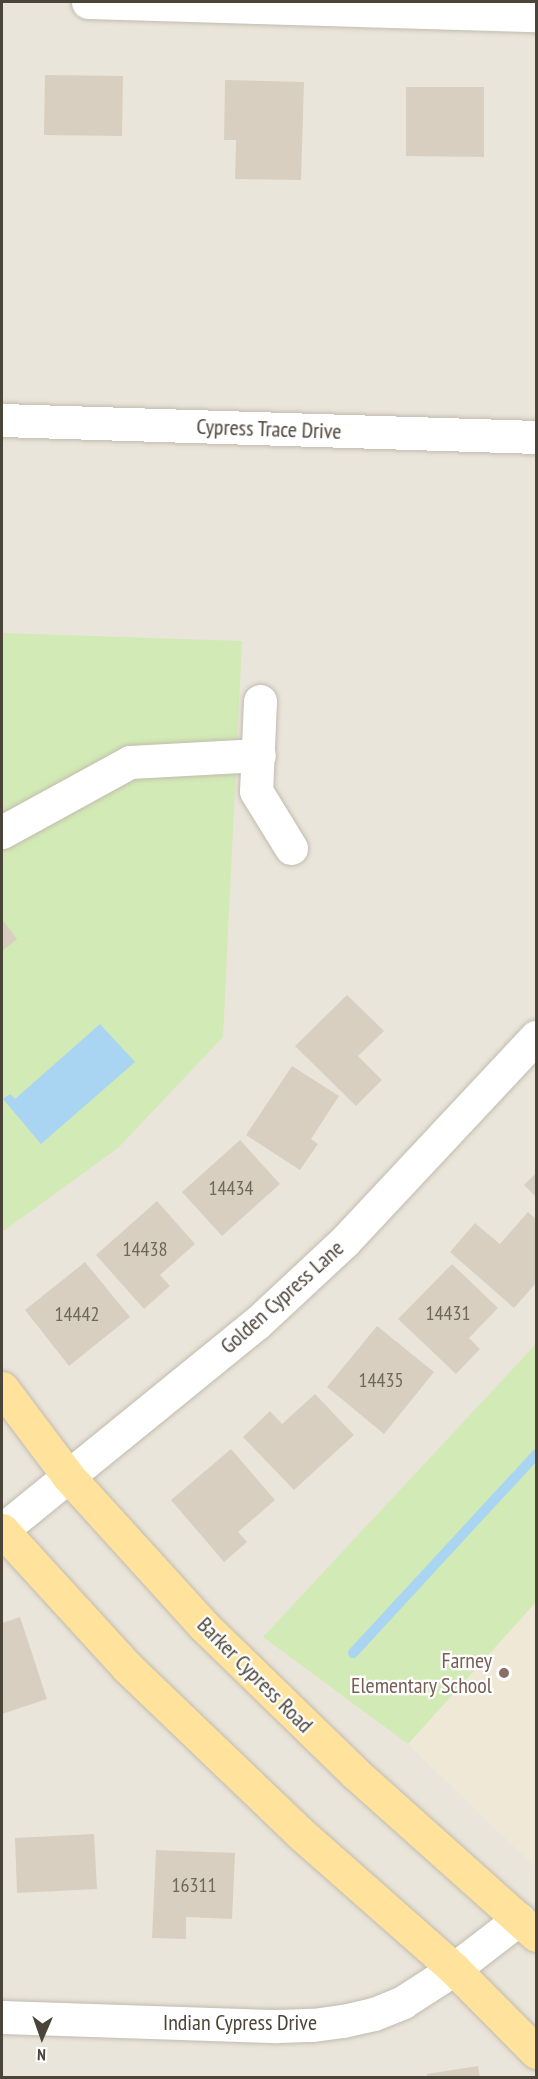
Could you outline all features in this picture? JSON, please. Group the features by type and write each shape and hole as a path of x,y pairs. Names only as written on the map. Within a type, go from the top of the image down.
{"main road":[{"name":"Barker Cypress Road","path":"2,1388 68,1476 204,1626 355,1773 528,1927"},
{"path":"2,1530 127,1667 300,1833 454,1970 537,2052"}],"street":[{"path":"88,2 537,15"},
{"name":"Cypress Trace Drive","path":"2,420 537,437"},
{"path":"260,700 260,755 256,791 291,848"},
{"path":"2,832 130,762 260,755"},
{"name":"Golden Cypress Lane","path":"2,1530 257,1323 344,1242 537,1037"},
{"name":"Indian Cypress Drive","path":"2,2017 313,2025 374,2014 403,2002 528,1927"}],"shaded area":[{"path":"2,2 536,2 536,2077 2,2077"},
{"name":"Farney Elementary School","path":"536,1602 536,1868 408,1744"}],"green space":[{"path":"2,633 242,641 223,1037 118,1148 2,1232"},
{"path":"536,1344 536,1602 408,1744 263,1637"}],"water":[{"path":"100,1024 135,1062 41,1144 3,1099 10,1094 15,1099"}],"building":[{"path":"45,75 123,76 122,136 44,135"},
{"path":"225,80 304,82 301,180 235,179 236,140 224,140"},
{"path":"406,87 484,87 484,157 406,156"},
{"path":"2,919 17,939 2,951"},
{"path":"347,995 384,1031 358,1056 382,1080 356,1106 295,1046"},
{"path":"292,1066 339,1096 311,1139 318,1144 300,1170 246,1135"},
{"path":"240,1140 280,1184 222,1236 182,1192"},
{"path":"536,1173 536,1197 524,1185"},
{"path":"157,1201 195,1244 160,1275 170,1286 144,1309 96,1255"},
{"path":"528,1212 536,1219 536,1283 514,1308 450,1252 475,1223 500,1244"},
{"path":"85,1262 130,1317 69,1366 25,1310"},
{"path":"452,1264 498,1308 469,1338 480,1349 456,1374 398,1319"},
{"path":"377,1326 434,1372 384,1434 327,1387"},
{"path":"315,1394 354,1435 294,1490 243,1437 270,1411 282,1424"},
{"path":"231,1449 275,1500 238,1532 247,1542 224,1562 171,1500"},
{"path":"20,1617 47,1699 2,1714 2,1623"},
{"path":"94,1834 97,1889 17,1893 15,1838"},
{"path":"156,1850 235,1853 232,1919 186,1917 186,1939 152,1938"},
{"path":"478,2066 480,2078 427,2078 427,2074"}],"waterway":[{"path":"353,1653 536,1455"}],"place":[{"name":"Farney Elementary School","path":"504,1673"}]}
